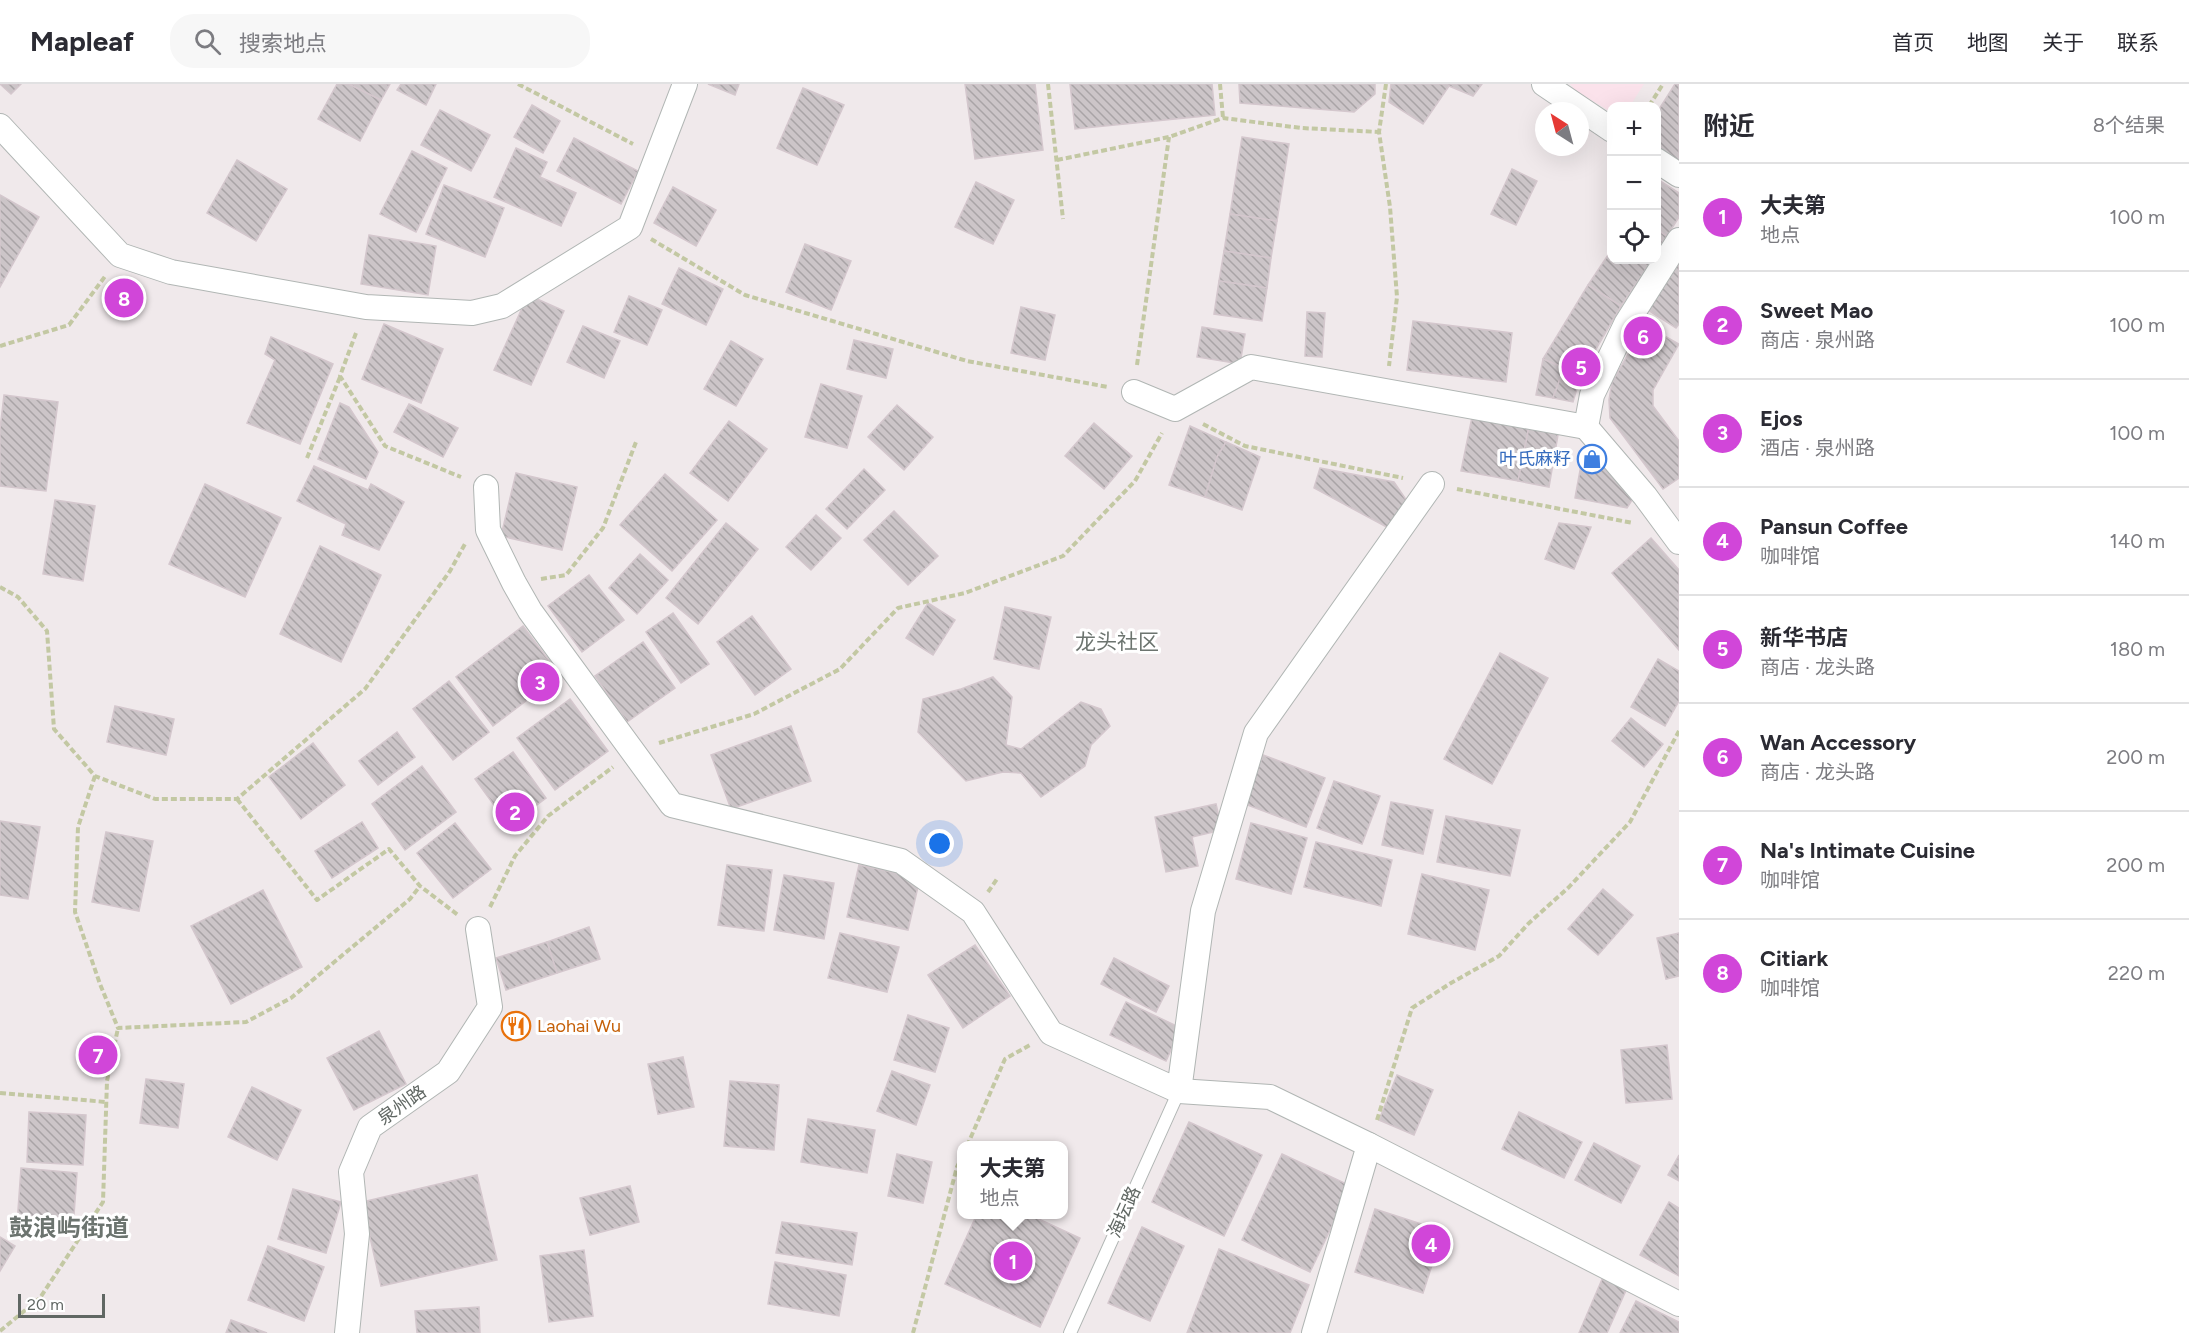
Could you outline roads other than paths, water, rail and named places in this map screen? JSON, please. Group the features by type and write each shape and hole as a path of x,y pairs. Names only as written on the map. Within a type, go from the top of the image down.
{"street":[{"path":"0,126 120,255 171,272 366,307 472,313 502,306 630,227 685,84"},
{"path":"1544,84 1607,127"},
{"path":"1661,163 1679,175"},
{"path":"1586,427 1592,395 1626,324 1679,240"},
{"path":"1134,392 1175,409 1251,367 1586,427 1645,496 1671,521 1679,542"},
{"path":"1179,1091 1203,911 1256,733 1432,484"},
{"path":"486,488 488,530 530,611 672,805 901,861 973,912 1051,1033 1179,1091 1270,1097 1369,1145 1679,1304"},
{"name":"泉州路","path":"347,1333 357,1234 351,1172 370,1127 448,1072 490,1007 478,929"},
{"path":"1314,1333 1369,1145"}],"lane":[{"name":"海坛路","path":"1070,1333 1179,1091"}],"place":[{"name":"Citiark","path":"124,298"},
{"name":"Wan Accessory","path":"1643,336"},
{"name":"新华书店","path":"1581,367"},
{"name":"叶氏麻籽","path":"1592,459"},
{"name":"Ejos","path":"540,682"},
{"name":"Sweet Mao","path":"515,812"},
{"name":"Laohai Wu","path":"516,1026"},
{"name":"Na's Intimate Cuisine","path":"98,1055"},
{"name":"Pansun Coffee","path":"1431,1244"},
{"name":"大夫第","path":"1013,1261"}],"district":[{"name":"龙头社区","path":"1117,642"},
{"name":"鼓浪屿街道","path":"69,1228"}]}
